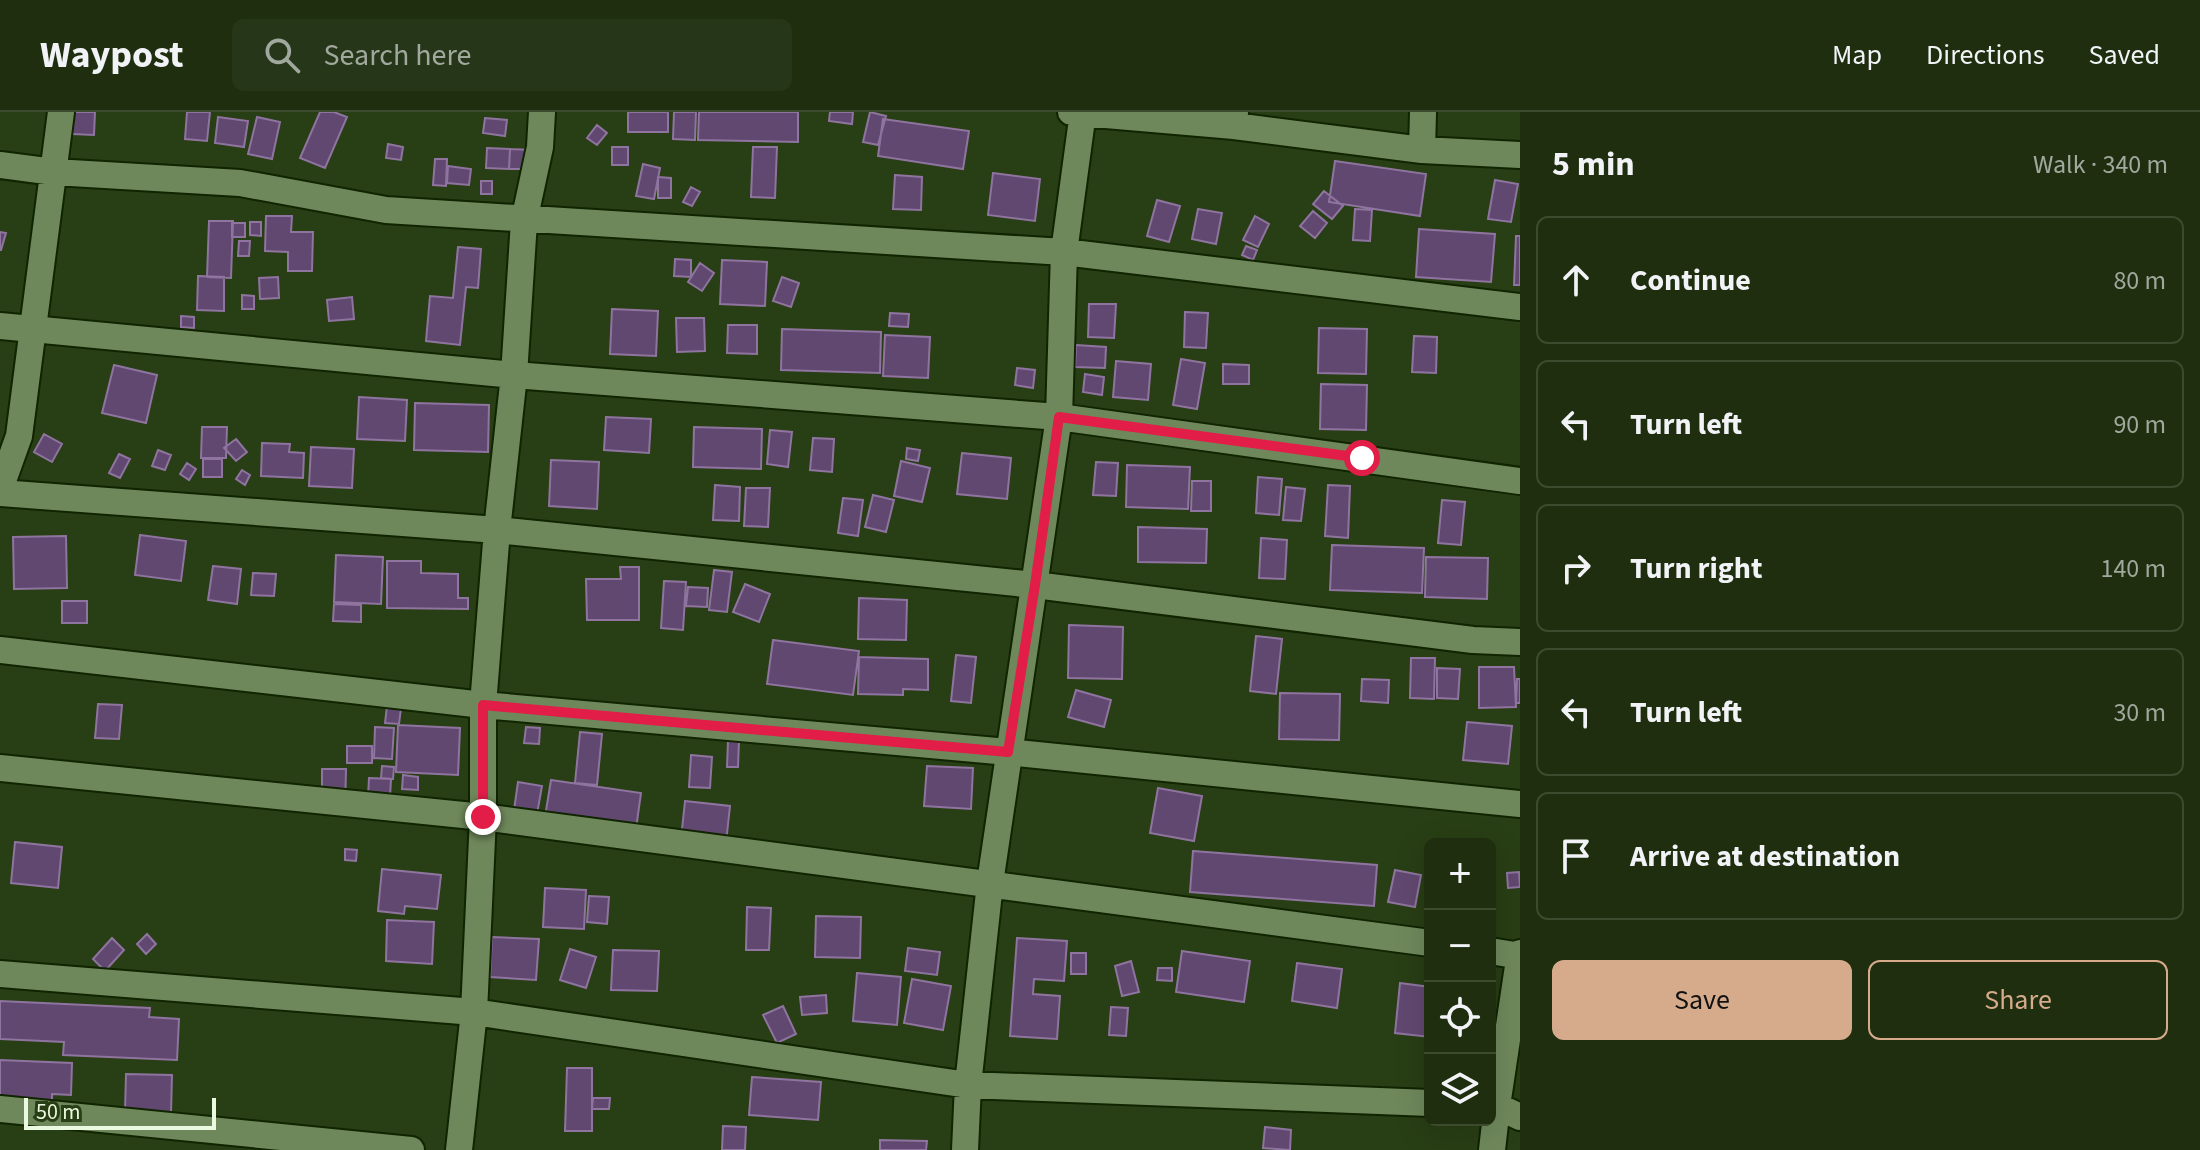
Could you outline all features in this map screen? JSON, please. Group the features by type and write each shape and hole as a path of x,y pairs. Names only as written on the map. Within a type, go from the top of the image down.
{"street":[{"path":"61,112 19,436 0,491 497,530 1035,585 1473,640 1520,642"},
{"path":"459,1150 474,1012 483,817 483,705 497,530 514,375 524,221 540,147 542,112"},
{"path":"965,1150 968,1085 990,883 1059,417 1064,252 1079,112 1234,119 1422,150 1520,155"},
{"path":"1422,150 1423,112"},
{"path":"0,165 54,172 240,183 386,210 524,221 1064,252 1520,307"},
{"path":"0,326 514,375 1059,417 1520,481"},
{"path":"0,650 483,705 1008,752 1520,804"},
{"path":"0,768 483,817 1424,942"},
{"path":"1492,1150 1502,1110 1520,955 1496,952"},
{"path":"0,974 474,1012 968,1085 1424,1103"},
{"path":"0,1109 411,1150"}],"building":[{"path":"50,112 95,112 94,135 49,133"},
{"path":"187,112 210,112 207,141 185,139"},
{"path":"320,112 334,112 347,117 325,168 300,158"},
{"path":"628,112 668,112 668,132 628,132"},
{"path":"674,112 696,112 695,140 673,139"},
{"path":"699,112 798,112 798,142 698,140"},
{"path":"830,112 853,112 852,124 829,121"},
{"path":"870,112 886,116 878,145 863,142"},
{"path":"218,117 248,121 244,147 215,143"},
{"path":"257,117 280,122 272,159 248,154"},
{"path":"485,118 507,120 505,136 483,133"},
{"path":"883,119 969,131 963,169 878,156"},
{"path":"597,125 607,133 597,145 587,138"},
{"path":"388,144 403,147 401,160 386,158"},
{"path":"612,147 628,147 628,165 612,165"},
{"path":"753,147 777,147 775,198 751,197"},
{"path":"487,148 510,149 509,169 486,168"},
{"path":"510,149 533,150 532,169 509,169"},
{"path":"435,159 447,159 446,186 433,185"},
{"path":"1335,161 1426,174 1420,216 1329,202"},
{"path":"643,164 660,168 654,199 636,196"},
{"path":"448,166 471,169 469,185 447,183"},
{"path":"993,173 1040,179 1035,221 988,215"},
{"path":"895,175 922,177 921,210 893,209"},
{"path":"658,177 671,178 671,198 658,198"},
{"path":"1495,180 1518,184 1511,222 1488,219"},
{"path":"481,181 492,181 492,194 481,194"},
{"path":"691,187 700,192 692,206 683,202"},
{"path":"1324,191 1343,206 1332,219 1313,204"},
{"path":"1157,200 1180,206 1169,242 1147,236"},
{"path":"1198,209 1222,213 1216,244 1192,239"},
{"path":"1355,209 1372,210 1370,241 1353,240"},
{"path":"1313,211 1327,223 1315,238 1300,226"},
{"path":"266,216 292,216 291,232 313,232 312,271 288,271 288,252 265,251"},
{"path":"1255,216 1269,224 1258,247 1243,240"},
{"path":"209,221 233,221 231,278 207,277"},
{"path":"250,222 261,222 261,236 250,235"},
{"path":"232,223 245,223 245,237 232,237"},
{"path":"1419,229 1495,234 1491,282 1416,277"},
{"path":"0,232 6,233 1,250 0,250"},
{"path":"1516,236 1520,236 1520,285 1514,285"},
{"path":"239,241 250,241 249,256 238,256"},
{"path":"1246,246 1257,250 1253,260 1242,255"},
{"path":"458,247 481,249 478,288 466,287 460,345 426,341 430,296 453,298"},
{"path":"675,259 691,260 691,277 674,276"},
{"path":"722,260 767,262 765,306 720,304"},
{"path":"700,263 714,273 702,291 688,282"},
{"path":"198,276 224,277 224,311 197,310"},
{"path":"278,277 279,298 260,299 259,278"},
{"path":"782,277 799,283 791,307 773,301"},
{"path":"242,295 254,296 254,309 242,309"},
{"path":"352,297 354,319 329,321 327,300"},
{"path":"1089,304 1116,304 1114,338 1088,337"},
{"path":"612,309 658,311 656,356 610,354"},
{"path":"1185,312 1208,313 1206,348 1184,347"},
{"path":"890,313 909,314 908,327 889,326"},
{"path":"181,316 194,317 194,328 181,327"},
{"path":"676,318 704,318 705,351 677,352"},
{"path":"728,325 757,325 757,354 727,353"},
{"path":"1319,328 1367,329 1366,374 1318,373"},
{"path":"782,329 881,332 880,373 781,370"},
{"path":"885,335 930,337 928,378 883,376"},
{"path":"1414,336 1437,337 1436,373 1412,372"},
{"path":"1076,345 1106,347 1105,368 1075,367"},
{"path":"1181,359 1205,363 1197,409 1173,405"},
{"path":"1116,361 1151,364 1148,400 1113,397"},
{"path":"1223,364 1249,365 1249,384 1223,384"},
{"path":"114,365 157,375 146,423 102,413"},
{"path":"1017,368 1035,370 1033,388 1015,385"},
{"path":"1085,374 1104,377 1102,395 1083,392"},
{"path":"1321,384 1367,385 1366,430 1320,429"},
{"path":"359,397 407,400 405,441 357,439"},
{"path":"415,403 489,405 488,452 414,450"},
{"path":"606,417 651,419 649,453 604,450"},
{"path":"202,427 227,427 226,458 201,458"},
{"path":"694,427 762,429 761,469 693,467"},
{"path":"770,430 792,432 788,467 767,464"},
{"path":"44,434 62,444 52,462 34,452"},
{"path":"813,438 834,439 832,472 810,470"},
{"path":"236,439 247,452 236,461 224,448"},
{"path":"262,443 290,444 289,452 304,453 303,478 261,476"},
{"path":"311,447 354,449 352,488 309,486"},
{"path":"907,448 920,450 918,461 906,459"},
{"path":"158,450 171,455 165,470 152,466"},
{"path":"962,453 1011,458 1007,499 957,494"},
{"path":"119,454 130,459 120,478 109,473"},
{"path":"203,459 222,459 222,477 203,477"},
{"path":"551,460 599,462 597,509 549,506"},
{"path":"901,461 930,468 922,502 894,496"},
{"path":"1096,462 1118,463 1116,496 1093,495"},
{"path":"187,463 196,469 189,480 180,474"},
{"path":"1127,465 1190,467 1188,509 1126,507"},
{"path":"242,470 250,475 245,485 236,479"},
{"path":"1258,477 1282,479 1279,515 1256,513"},
{"path":"1192,481 1211,481 1211,511 1191,511"},
{"path":"715,485 740,487 739,521 713,520"},
{"path":"1328,485 1350,486 1348,538 1325,536"},
{"path":"1286,487 1305,489 1301,521 1283,520"},
{"path":"746,488 770,488 768,527 744,526"},
{"path":"873,495 894,500 886,532 865,527"},
{"path":"843,498 863,500 858,536 838,533"},
{"path":"1442,500 1465,502 1461,545 1438,543"},
{"path":"1138,527 1207,529 1206,563 1138,562"},
{"path":"140,535 186,541 181,581 135,575"},
{"path":"66,536 67,588 14,589 13,537"},
{"path":"1261,538 1287,540 1285,579 1259,578"},
{"path":"1332,545 1424,548 1422,593 1330,590"},
{"path":"336,555 383,557 381,604 334,602"},
{"path":"1426,557 1488,558 1487,599 1425,597"},
{"path":"387,561 421,561 421,573 458,574 458,598 468,598 468,609 387,608"},
{"path":"213,566 241,569 237,604 208,600"},
{"path":"620,567 639,567 639,620 587,620 586,579 621,579"},
{"path":"714,570 732,572 727,612 709,610"},
{"path":"253,573 276,574 274,596 251,595"},
{"path":"664,581 686,582 683,630 661,628"},
{"path":"745,584 770,594 759,622 733,612"},
{"path":"688,587 708,588 707,607 686,606"},
{"path":"859,598 907,600 906,640 858,639"},
{"path":"62,601 87,601 87,623 62,623"},
{"path":"334,604 361,605 361,622 333,621"},
{"path":"1069,625 1123,627 1122,679 1068,678"},
{"path":"1256,636 1282,639 1276,694 1250,691"},
{"path":"773,640 859,651 853,695 767,684"},
{"path":"956,655 976,657 971,703 951,701"},
{"path":"859,657 928,659 928,690 903,689 903,695 858,694"},
{"path":"1411,658 1435,658 1434,699 1410,698"},
{"path":"1479,667 1514,667 1516,707 1479,708"},
{"path":"1437,668 1460,669 1458,699 1437,698"},
{"path":"1362,679 1389,680 1388,703 1361,701"},
{"path":"1517,679 1520,679 1520,703 1516,703"},
{"path":"1076,690 1111,700 1104,727 1068,717"},
{"path":"1280,693 1340,694 1339,740 1279,739"},
{"path":"98,704 122,705 119,739 95,738"},
{"path":"387,706 401,708 399,724 385,723"},
{"path":"1467,722 1512,726 1508,764 1463,760"},
{"path":"398,725 460,728 458,775 396,772"},
{"path":"375,727 394,728 392,759 374,758"},
{"path":"526,727 540,728 539,744 524,743"},
{"path":"580,732 602,734 597,785 575,783"},
{"path":"728,741 739,741 738,767 727,767"},
{"path":"347,746 372,746 372,763 347,763"},
{"path":"691,755 712,757 710,788 689,787"},
{"path":"382,766 394,767 393,779 381,778"},
{"path":"927,766 973,768 971,809 924,806"},
{"path":"322,769 346,769 345,812 322,812"},
{"path":"403,775 418,777 418,790 402,789"},
{"path":"369,778 391,779 389,816 367,815"},
{"path":"551,780 641,793 635,836 544,823"},
{"path":"518,782 542,786 537,814 514,810"},
{"path":"1158,788 1202,796 1194,841 1150,833"},
{"path":"685,801 730,806 726,843 681,839"},
{"path":"15,842 62,847 58,888 11,883"},
{"path":"345,849 357,850 356,861 345,860"},
{"path":"1193,851 1377,865 1374,906 1190,892"},
{"path":"382,869 441,875 437,909 405,906 404,914 378,911"},
{"path":"1395,870 1421,875 1415,907 1388,902"},
{"path":"1519,872 1520,887 1508,888 1507,873"},
{"path":"545,888 586,890 584,929 543,927"},
{"path":"589,896 609,897 607,924 587,922"},
{"path":"747,907 771,908 769,950 746,950"},
{"path":"816,916 861,917 860,958 815,957"},
{"path":"387,920 434,922 432,964 386,961"},
{"path":"147,934 156,944 146,954 137,944"},
{"path":"492,937 539,939 536,980 490,977"},
{"path":"112,938 124,950 105,971 93,959"},
{"path":"1017,938 1067,941 1064,981 1034,979 1033,994 1060,996 1057,1039 1010,1036"},
{"path":"908,948 940,952 937,975 905,971"},
{"path":"570,949 596,957 586,988 560,980"},
{"path":"613,950 659,951 657,991 611,990"},
{"path":"1182,951 1250,961 1244,1002 1176,992"},
{"path":"1071,953 1086,953 1086,974 1071,974"},
{"path":"1131,961 1139,992 1122,996 1115,966"},
{"path":"1297,963 1342,969 1337,1008 1292,1001"},
{"path":"1158,968 1172,968 1172,981 1157,980"},
{"path":"857,973 901,977 897,1025 853,1021"},
{"path":"912,979 951,986 943,1030 904,1023"},
{"path":"1400,983 1424,986 1424,1036 1395,1033"},
{"path":"826,995 827,1013 802,1015 800,997"},
{"path":"0,1001 150,1008 149,1017 179,1019 177,1060 63,1055 64,1042 0,1039"},
{"path":"783,1006 796,1034 777,1043 763,1015"},
{"path":"1111,1007 1128,1008 1126,1036 1109,1035"},
{"path":"0,1060 72,1063 71,1095 52,1094 52,1102 0,1101"},
{"path":"567,1068 592,1068 592,1131 565,1131"},
{"path":"126,1074 172,1075 171,1113 125,1112"},
{"path":"752,1077 821,1082 818,1120 749,1115"},
{"path":"593,1098 610,1098 609,1109 592,1109"},
{"path":"723,1126 746,1127 745,1150 722,1150"},
{"path":"1265,1127 1291,1130 1290,1150 1263,1148"},
{"path":"880,1140 927,1141 926,1150 880,1150"}],"route":[{"path":"483,817 483,705 1008,752 1059,417 1362,458"}]}
